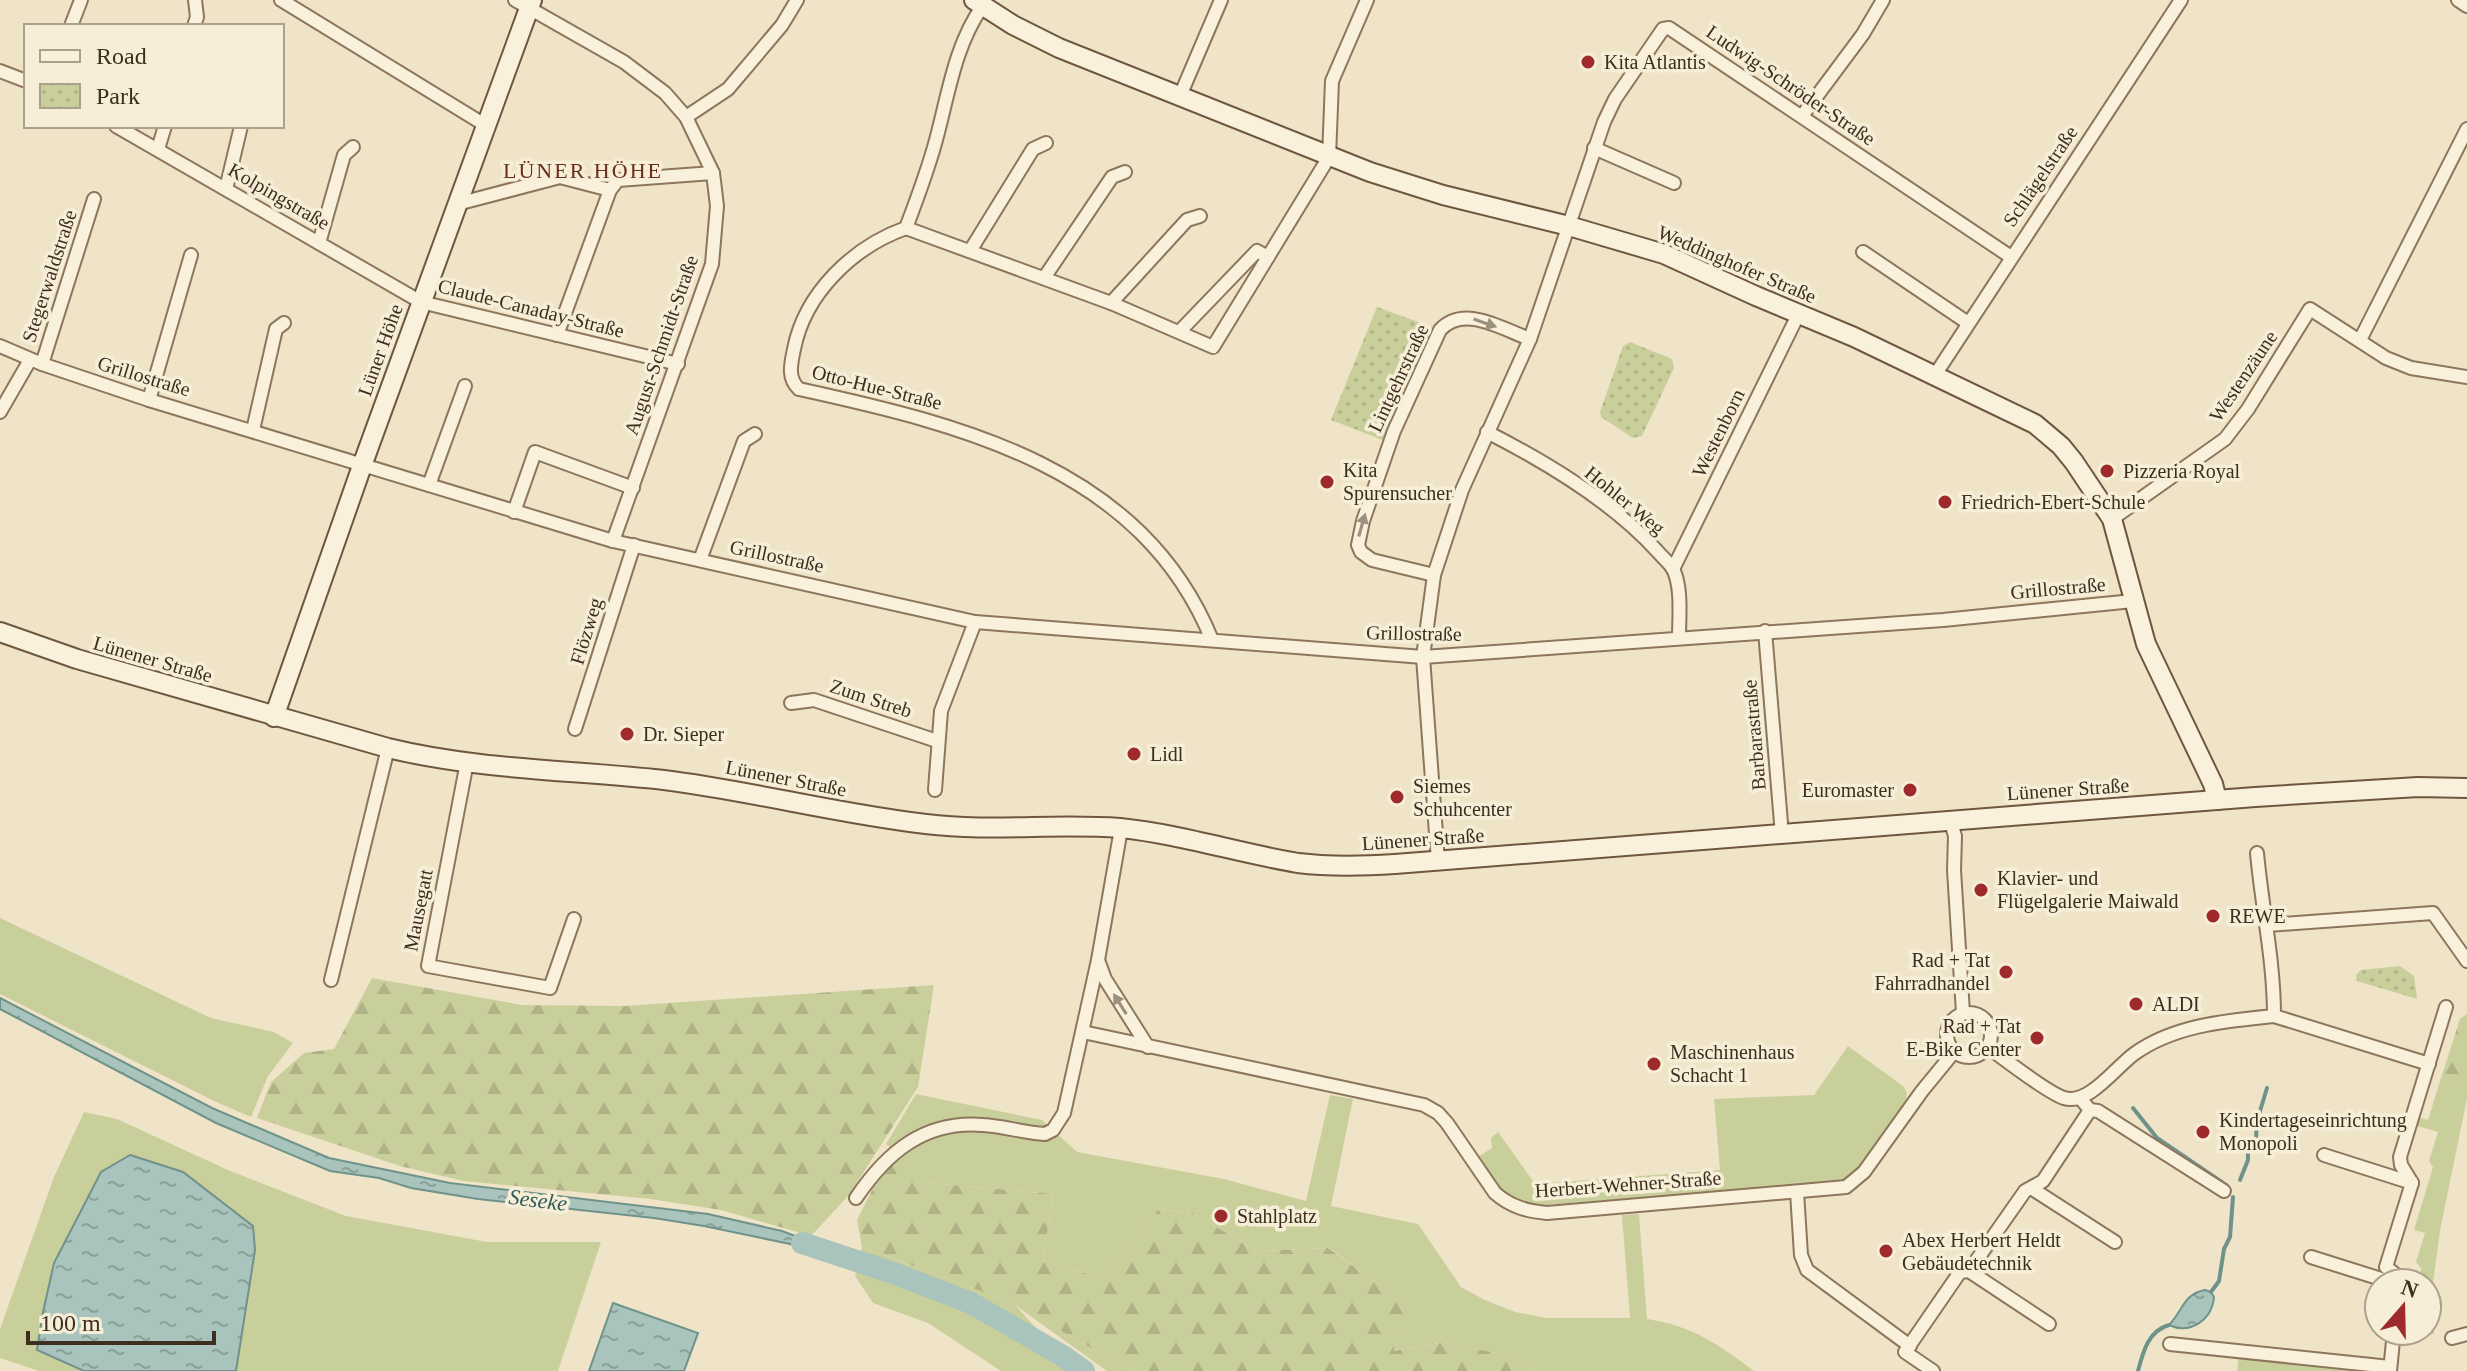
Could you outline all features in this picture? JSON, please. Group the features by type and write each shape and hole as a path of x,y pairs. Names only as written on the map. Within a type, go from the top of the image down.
{"main road":[{"name":"Lüner Höhe","path":"274,717 485,125 525,3"},
{"name":"Weddinghofer Straße","path":"978,3 1059,48 1329,157 1443,195 1569,226 1664,254 1854,337 2035,424 2074,462 2112,519 2146,644 2213,784 2217,800"},
{"name":"Lünener Straße","path":"0,632 77,659 388,748 467,762 665,780 929,825 1070,825 1121,829 1176,836 1298,863 1358,866 1438,861 2217,800 2418,787 2467,788"}],"street":[{"path":"72,24 81,0"},
{"path":"195,0 195,24"},
{"path":"281,0 485,125"},
{"path":"686,117 728,89 782,25 797,0"},
{"path":"1180,96 1221,0"},
{"path":"978,3 964,41 936,143 906,228 1111,303 1213,347 1329,157 1332,81 1367,0"},
{"path":"1802,116 1863,34 1883,0"},
{"name":"Schlägelstraße","path":"1935,375 2181,0"},
{"path":"2458,0 2467,6"},
{"name":"August-Schmidt-Straße","path":"525,3 624,62 665,93 686,117 713,173 717,206 712,264 613,541"},
{"name":"Ludwig-Schröder-Straße","path":"1569,226 1594,148 1615,99 1663,29 1669,28 2011,257"},
{"path":"0,71 24,80"},
{"name":"Kolpingstraße","path":"120,128 421,302"},
{"path":"158,149 164,128"},
{"path":"226,189 241,128"},
{"path":"2360,340 2467,129"},
{"path":"970,251 1033,149 1046,143"},
{"path":"319,243 344,155 353,147"},
{"path":"1594,148 1674,183"},
{"path":"1044,278 1112,177 1125,172"},
{"path":"557,335 610,190 618,180 713,173"},
{"path":"457,204 560,177 610,190"},
{"name":"Stegerwaldstraße","path":"36,362 94,199"},
{"path":"1111,303 1187,220 1200,216"},
{"path":"1438,861 1423,657 1434,575 1462,490 1530,339 1569,226"},
{"name":"Otto-Hue-Straße","path":"906,228 886,236 846,264 811,300 795,341 790,368 793,383 799,389 949,426 999,444 1050,468 1086,490 1145,535 1198,606 1212,640"},
{"path":"1180,331 1257,251 1268,257"},
{"path":"1863,252 1968,323"},
{"path":"149,400 191,255"},
{"name":"Claude-Canaday-Straße","path":"421,302 678,364"},
{"name":"Westenzäune","path":"2112,519 2225,439 2248,409 2310,309 2386,358 2411,368 2467,377"},
{"name":"Westenborn","path":"1673,569 1798,315"},
{"name":"Lintgehrstraße","path":"1434,575 1372,560 1361,552 1358,545 1363,521 1394,431 1445,324 1458,318 1473,319 1530,339"},
{"path":"253,430 276,329 284,323"},
{"name":"Grillostraße","path":"0,346 36,362 149,400 613,541 975,622 1423,657 1943,620 2133,601"},
{"path":"0,412 36,362"},
{"path":"429,485 465,386"},
{"name":"Hohler Weg","path":"1487,432 1534,457 1611,511 1646,539 1673,569"},
{"name":"Grillostraße","path":"700,560 744,441 755,434"},
{"path":"514,512 535,452 633,488"},
{"name":"Flözweg","path":"575,729 634,545"},
{"path":"1673,569 1678,591 1679,638"},
{"name":"Zum Streb","path":"935,790 941,711 975,622"},
{"name":"Barbarastraße","path":"1765,631 1782,835"},
{"name":"Zum Streb","path":"791,703 814,700 937,741"},
{"path":"331,980 388,748"},
{"name":"Mausegatt","path":"467,762 428,966 550,988 574,919"},
{"path":"1950,819 1955,836 1954,870 1963,1013"},
{"path":"856,1198 872,1174 897,1149 937,1130 983,1125 1033,1134 1053,1130 1064,1113 1083,1032 1121,829"},
{"path":"2257,853 2262,909 2268,925 2274,1016"},
{"path":"2268,925 2433,913 2467,961"},
{"path":"1098,960 1105,979 1148,1047"},
{"path":"2386,1267 2412,1183 2401,1165 2400,1157 2446,1007"},
{"path":"1963,1013 1978,1014 1990,1025 1988,1047 1977,1056 1966,1058 1954,1052 1949,1046 1946,1032 1955,1017 1963,1013"},
{"path":"1988,1047 2065,1098 2080,1098 2134,1054 2170,1034 2228,1021 2274,1016 2429,1064"},
{"name":"Herbert-Wehner-Straße","path":"1083,1032 1424,1105 1447,1123 1495,1193 1515,1207 1547,1213 1838,1189 1852,1184 1954,1052"},
{"path":"2080,1098 2090,1110 2098,1111 2224,1191"},
{"path":"1969,1271 2025,1191 2043,1181 2090,1110"},
{"path":"2324,1155 2412,1183"},
{"path":"2031,1188 2115,1242"},
{"path":"1797,1192 1801,1255 1807,1270 1910,1346"},
{"path":"2311,1257 2363,1273"},
{"path":"1933,1371 1905,1352 1960,1272 1969,1271 2049,1324"},
{"path":"2452,1338 2467,1334"},
{"path":"2170,1344 2390,1369 2392,1347"}],"green space":[{"path":"1377,307 1432,327 1385,441 1331,420"},
{"path":"1630,342 1672,359 1674,368 1642,436 1633,438 1601,417 1600,412 1623,346"},
{"path":"0,918 211,1018 274,1032 293,1043 268,1076 251,1117 0,994"},
{"path":"2400,966 2414,976 2417,999 2357,981 2356,975 2361,970"},
{"path":"372,978 522,1005 624,1006 934,985 918,1087 849,1195 811,1236 721,1210 650,1199 463,1181 400,1166 257,1118 271,1082 304,1053 334,1049"},
{"path":"2467,1014 2467,1090 2441,1078 2460,1019"},
{"path":"1848,1046 1903,1086 1907,1093 1906,1101 1855,1172 1840,1181 1534,1206 1500,1188 1478,1157 1492,1148 1491,1138 1498,1132 1535,1184 1720,1170 1714,1099 1814,1095"},
{"path":"2441,1078 2467,1090 2435,1267 2420,1267 2416,1262 2425,1233 2414,1230 2433,1167 2429,1161 2438,1132 2414,1125 2417,1117 2428,1120"},
{"path":"916,1094 1042,1120 1077,1152 1224,1179 1306,1201 1330,1095 1353,1099 1331,1206 1418,1224 1461,1287 1515,1312 1547,1318 1630,1318 1622,1215 1639,1214 1647,1319 1692,1331 1729,1352 1754,1371 1534,1371 1520,1358 1444,1342 1393,1351 1394,1337 1419,1314 1329,1248 1256,1251 1193,1213 1159,1209 1103,1279 1043,1261 1053,1194 931,1183 886,1144"},
{"path":"84,1112 117,1119 228,1170 346,1216 487,1242 601,1242 558,1371 236,1371 255,1250 253,1226 183,1172 130,1155 101,1172 54,1263 43,1312 37,1350 84,1371 39,1371 0,1358 0,1329 54,1177"},
{"path":"901,1155 931,1183 1053,1194 1043,1261 1103,1279 1159,1209 1193,1213 1256,1251 1328,1248 1420,1314 1394,1337 1394,1351 1444,1342 1520,1358 1534,1371 1132,1371 1010,1302 862,1247 857,1220 874,1186"},
{"path":"862,1247 1010,1302 1132,1371 1107,1371 1015,1305 1075,1371 1001,1371 928,1323 873,1303 855,1276"},
{"path":"2239,1351 2390,1371 2237,1371"}],"water":[{"path":"0,998 212,1108 329,1158 450,1183 708,1214 782,1231 830,1249 827,1259 795,1245 704,1226 478,1199 330,1171 216,1123 0,1009"},
{"path":"130,1155 183,1172 253,1226 255,1250 236,1371 84,1371 37,1350 54,1263 101,1172"},
{"path":"2205,1290 2214,1297 2204,1319 2192,1327 2169,1325 2192,1295"},
{"path":"613,1303 698,1333 684,1371 589,1371"}],"waterway":[{"path":"2240,1180 2248,1160 2248,1149 2256,1138 2257,1121 2267,1088"},
{"path":"2133,1108 2157,1138 2226,1185"},
{"path":"2211,1292 2219,1281 2224,1249 2230,1237 2233,1197"},
{"name":"Seseke","path":"802,1243 971,1303 1084,1371"},
{"path":"2138,1371 2151,1337 2169,1325"}],"place":[{"name":"Kita Atlantis","path":"1588,62"},
{"name":"Pizzeria Royal","path":"2107,471"},
{"name":"Kita Spurensucher","path":"1327,482"},
{"name":"Friedrich-Ebert-Schule","path":"1945,502"},
{"name":"Dr. Sieper","path":"627,734"},
{"name":"Lidl","path":"1134,754"},
{"name":"Euromaster","path":"1910,790"},
{"name":"Siemes Schuhcenter","path":"1397,797"},
{"name":"Klavier- und Flügelgalerie Maiwald","path":"1981,890"},
{"name":"REWE","path":"2213,916"},
{"name":"Rad + Tat Fahrradhandel","path":"2006,972"},
{"name":"ALDI","path":"2136,1004"},
{"name":"Rad + Tat E-Bike Center","path":"2037,1038"},
{"name":"Maschinenhaus Schacht 1","path":"1654,1064"},
{"name":"Kindertageseinrichtung Monopoli","path":"2203,1132"},
{"name":"Stahlplatz","path":"1221,1216"},
{"name":"Abex Herbert Heldt Gebäudetechnik","path":"1886,1251"}],"district":[{"name":"LÜNER HÖHE","path":"583,170"}]}
